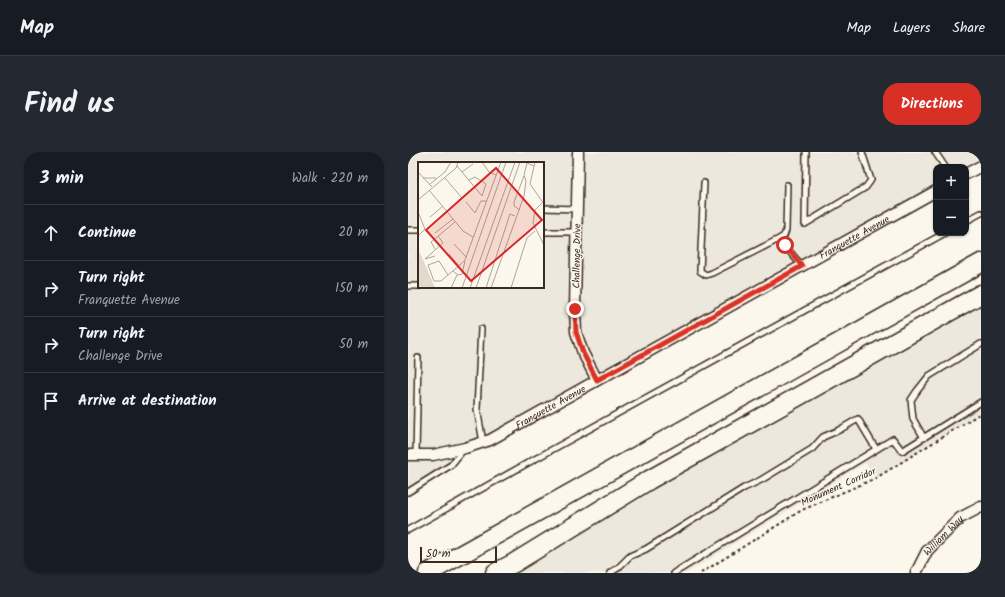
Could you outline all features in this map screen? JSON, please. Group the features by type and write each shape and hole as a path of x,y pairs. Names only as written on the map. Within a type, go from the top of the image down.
{"highway":[{"path":"428,573 981,261"},
{"path":"495,573 514,563 649,480 979,295"}],"street":[{"name":"Challenge Drive","path":"578,152 575,309 576,332 583,353 597,380"},
{"path":"969,172 981,166"},
{"name":"Franquette Avenue","path":"412,455 433,455 465,448 490,440 933,193"},
{"name":"William Way","path":"916,573 927,551 960,518 981,507"}],"lane":[{"path":"806,152 805,224 869,184 871,180 862,152"},
{"path":"935,152 943,164"},
{"path":"704,183 700,270 706,275 784,236 786,230 787,185"},
{"path":"544,208 577,209"},
{"path":"969,219 981,213"},
{"path":"544,232 576,232"},
{"path":"408,530 939,236"},
{"path":"779,239 802,266"},
{"path":"481,330 477,409 483,443"},
{"path":"924,438 913,419 911,400 929,376 981,344"},
{"path":"412,455 418,358"},
{"path":"674,573 876,449 894,439 902,451 981,402"},
{"path":"610,573 618,568 630,556 646,549 744,488 761,480 812,449 823,437 839,430 858,418 876,449"},
{"path":"408,492 451,464 465,448"}],"path":[{"name":"Monument Corridor","path":"701,573 802,510 876,478 981,413"}],"shaded area":[{"path":"408,152 981,152 981,166 969,172 969,164 933,164 933,193 465,448 451,465 408,492"},
{"path":"981,294 981,413 876,478 865,463 687,573 495,573"}],"route":[{"path":"575,309 576,332 583,353 597,380 802,266 785,245"}]}
